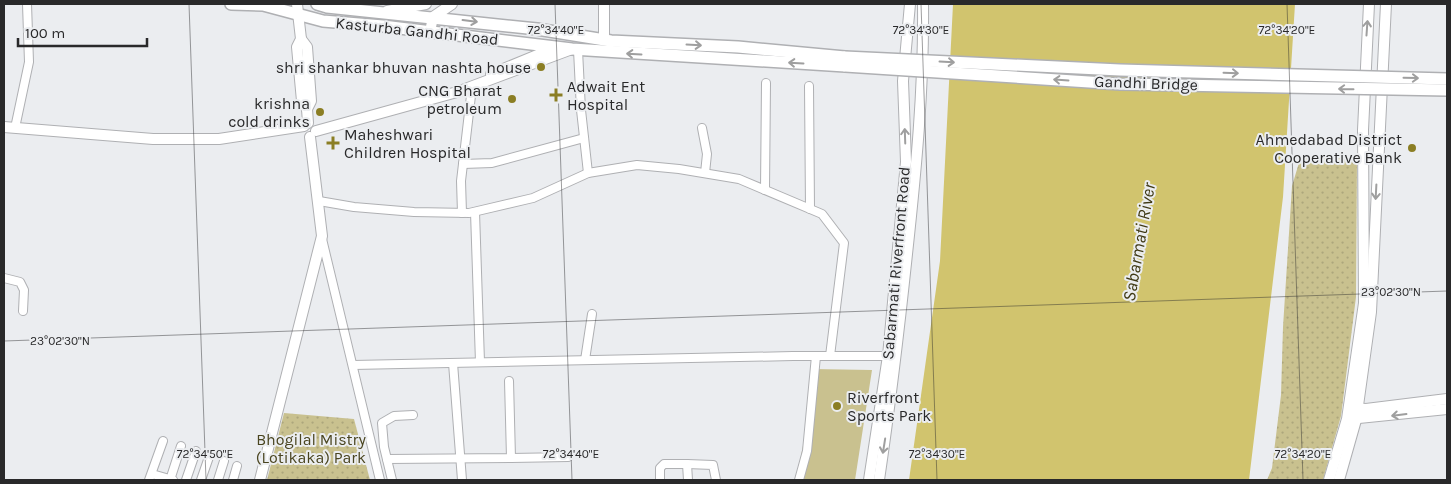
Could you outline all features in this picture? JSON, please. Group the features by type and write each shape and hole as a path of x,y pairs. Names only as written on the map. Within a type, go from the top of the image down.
{"main road":[{"name":"Kasturba Gandhi Road","path":"231,4 297,8 323,22 430,32 575,50 845,61"},
{"name":"Kasturba Gandhi Road","path":"317,4 327,7 537,29 604,40 776,50 845,61"},
{"name":"Gandhi Bridge","path":"845,61 1447,79"},
{"name":"Gandhi Bridge","path":"845,61 1120,84 1447,90"}],"street":[{"path":"15,128 29,62 27,4"},
{"path":"386,12 426,4"},
{"path":"430,32 433,17 452,4"},
{"path":"604,4 604,40"},
{"name":"Sabarmati Riverfront Road","path":"869,480 892,356 906,162 903,81 910,4"},
{"name":"Sabarmati Riverfront Road","path":"879,480 892,356 917,165 922,84 923,4"},
{"path":"1353,408 1354,374 1364,303 1363,130 1369,4"},
{"path":"1340,480 1372,312 1386,4"},
{"path":"297,8 301,39 307,47 311,101 307,108 322,236 380,480"},
{"path":"4,127 153,139 219,139 309,129 455,88 557,48"},
{"path":"4,133 143,144 220,145 309,129 472,87 575,50 588,173"},
{"path":"765,190 766,83"},
{"path":"809,86 810,209"},
{"path":"462,213 464,164 472,87"},
{"path":"702,128 707,154 705,173"},
{"path":"464,164 492,163 584,138"},
{"path":"319,201 380,209 462,213 475,212 533,198 588,173 637,165 739,179 822,214 844,243 830,356"},
{"path":"475,212 480,362"},
{"path":"260,480 322,236"},
{"path":"4,278 20,282 24,290 23,311"},
{"path":"585,360 592,314"},
{"path":"799,480 807,451 816,356"},
{"path":"353,365 892,356"},
{"path":"453,363 462,480"},
{"path":"509,381 511,458"},
{"path":"1353,408 1447,399"},
{"path":"1351,419 1447,409"},
{"path":"392,480 382,423 394,416 413,415"},
{"path":"1329,480 1351,419"},
{"path":"164,442 150,477 171,480 181,446"},
{"path":"186,480 196,451"},
{"path":"201,480 209,457"},
{"path":"387,459 568,457"},
{"path":"218,480 224,460"},
{"path":"660,480 661,465 687,464 714,465 716,480"},
{"path":"687,464 688,480"},
{"path":"233,480 237,466"}],"green space":[{"path":"1301,156 1357,158 1356,297 1341,416 1323,480 1267,480 1272,468 1281,395 1283,327 1292,186"},
{"name":"Riverfront Sports Park","path":"812,369 872,370 855,480 796,480 804,441"},
{"name":"Bhogilal Mistry (Lotikaka) Park","path":"284,413 354,419 370,480 267,480"}],"water":[{"name":"Sabarmati River","path":"953,4 1295,4 1283,197 1249,480 909,480 940,261"}],"place":[{"name":"shri shankar bhuvan nashta house","path":"541,67"},
{"name":"Adwait Ent Hospital","path":"556,95"},
{"name":"CNG Bharat petroleum","path":"512,99"},
{"name":"krishna cold drinks","path":"320,112"},
{"name":"Maheshwari Children Hospital","path":"333,143"},
{"name":"Ahmedabad District Cooperative Bank","path":"1412,148"},
{"name":"Riverfront Sports Park","path":"837,406"}]}
